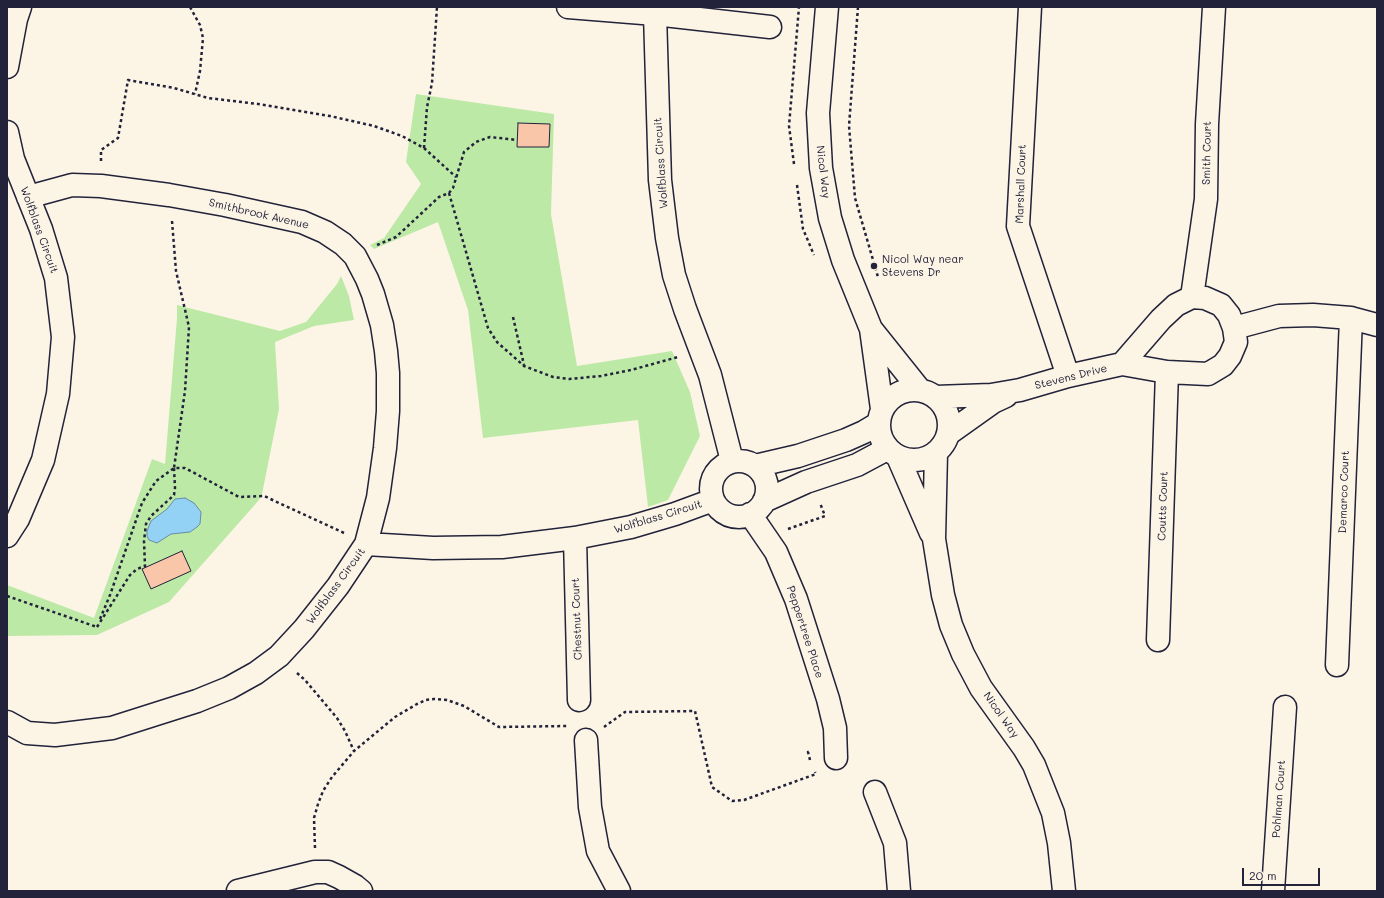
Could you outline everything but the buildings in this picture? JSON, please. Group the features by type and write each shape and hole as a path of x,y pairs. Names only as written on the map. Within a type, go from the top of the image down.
{"street":[{"path":"7,66 16,19 20,7"},
{"path":"568,7 770,26"},
{"name":"Nicol Way","path":"827,7 818,113 821,168 830,218 843,260 871,329 881,416"},
{"name":"Marshall Court","path":"1030,7 1018,226 1068,376"},
{"name":"Smith Court","path":"1192,297 1206,199 1207,124 1214,7"},
{"name":"Wolfblass Circuit","path":"655,14 660,180 666,231 674,275 710,375 732,461"},
{"name":"Wolfblass Circuit","path":"7,132 13,159 41,230 56,278 63,337 58,394 42,460 18,519 7,536"},
{"name":"Smithbrook Avenue","path":"28,197 72,185 101,186 169,195 302,222 325,232 343,244 355,256 367,279 382,325 388,373 388,411 385,448 378,498 366,544"},
{"name":"Stevens Drive","path":"928,394 991,395 1020,390 1068,376 1122,364 1167,372 1208,374 1223,365 1230,356 1236,342 1234,328 1229,315 1221,305 1205,298 1192,297 1176,306 1161,319 1122,364"},
{"path":"1234,328 1279,316 1313,315 1351,318 1377,325"},
{"name":"Demarco Court","path":"1337,665 1351,318"},
{"name":"Nicol Way","path":"871,329 928,394"},
{"name":"Coutts Court","path":"1158,640 1167,372"},
{"path":"909,390 928,394 943,404 949,424 948,434 944,444 936,453 928,458 908,460 893,453 879,433 881,416 889,400 898,393 909,390"},
{"name":"Stevens Drive","path":"948,434 993,402 1020,390"},
{"path":"755,466 798,456 846,440 864,432 881,416"},
{"path":"757,508 767,492 766,482 762,473 755,466 742,461 732,461 723,465 716,472 712,481 711,490 713,500 722,511 731,516 741,516 757,508 806,482 893,453"},
{"name":"Nicol Way","path":"893,453 934,539"},
{"name":"Nicol Way","path":"936,453 934,539 943,595 951,625 963,654 981,688 1024,748 1034,765 1050,806 1059,842 1064,891"},
{"name":"Wolfblass Circuit","path":"7,722 26,733 55,735 112,728 197,701 229,688 256,673 279,656 304,629 338,586 366,544 433,548 502,547 575,538 631,527 675,514 713,500"},
{"name":"Peppertree Place","path":"757,508 796,599 828,699 835,728 836,751"},
{"name":"Chestnut Court","path":"575,538 580,700"},
{"name":"Pohlman Court","path":"1273,891 1285,707"},
{"path":"586,740 590,807 598,851 619,891"},
{"path":"875,792 895,843 899,891"},
{"path":"238,891 315,872 328,872 355,886 361,891"}],"path":[{"path":"190,7 200,26 203,38 200,71 195,94"},
{"path":"424,148 427,107 432,83 437,7"},
{"path":"101,186 101,150 118,138 128,80 168,87 208,98 258,104 330,116 374,126 402,136 424,148 456,177"},
{"path":"355,256 375,245 396,237 439,197 449,193 453,188 464,152 476,142 490,137 517,140"},
{"path":"449,193 488,328 497,342 524,366 553,377 569,378 601,376 631,370 701,351"},
{"path":"97,627 130,575 137,569 145,566 144,541 146,524 151,516 174,495 174,468 185,391 189,327 176,271 169,195"},
{"path":"513,318 524,366"},
{"path":"97,627 110,595 142,503 156,481 174,468 185,468 239,497 264,496 366,544"},
{"path":"7,596 97,627"},
{"path":"279,656 304,680 337,718 354,751"},
{"path":"315,872 314,818 318,804 332,777 354,751 401,714 417,704 426,700 434,699 456,703 499,727 570,726"},
{"path":"586,740 625,712 695,711 712,787 732,801 744,800 816,774 808,752 836,751"}],"green space":[{"path":"416,94 554,114 551,214 577,366 672,351 690,392 700,436 668,500 648,507 638,420 483,438 468,310 438,222 374,249 370,245 384,238 421,184 406,162"},
{"path":"341,276 349,296 354,320 314,326 275,342 279,409 262,494 259,500 169,602 97,635 7,636 7,585 94,618 152,459 165,464 177,305 280,331 306,322 337,284"}],"water":[{"path":"185,498 194,503 201,512 200,524 190,532 171,534 157,543 149,540 147,531 151,521 167,509 175,499"}],"place":[{"name":"Nicol Way near Stevens Dr","path":"874,266"}]}
